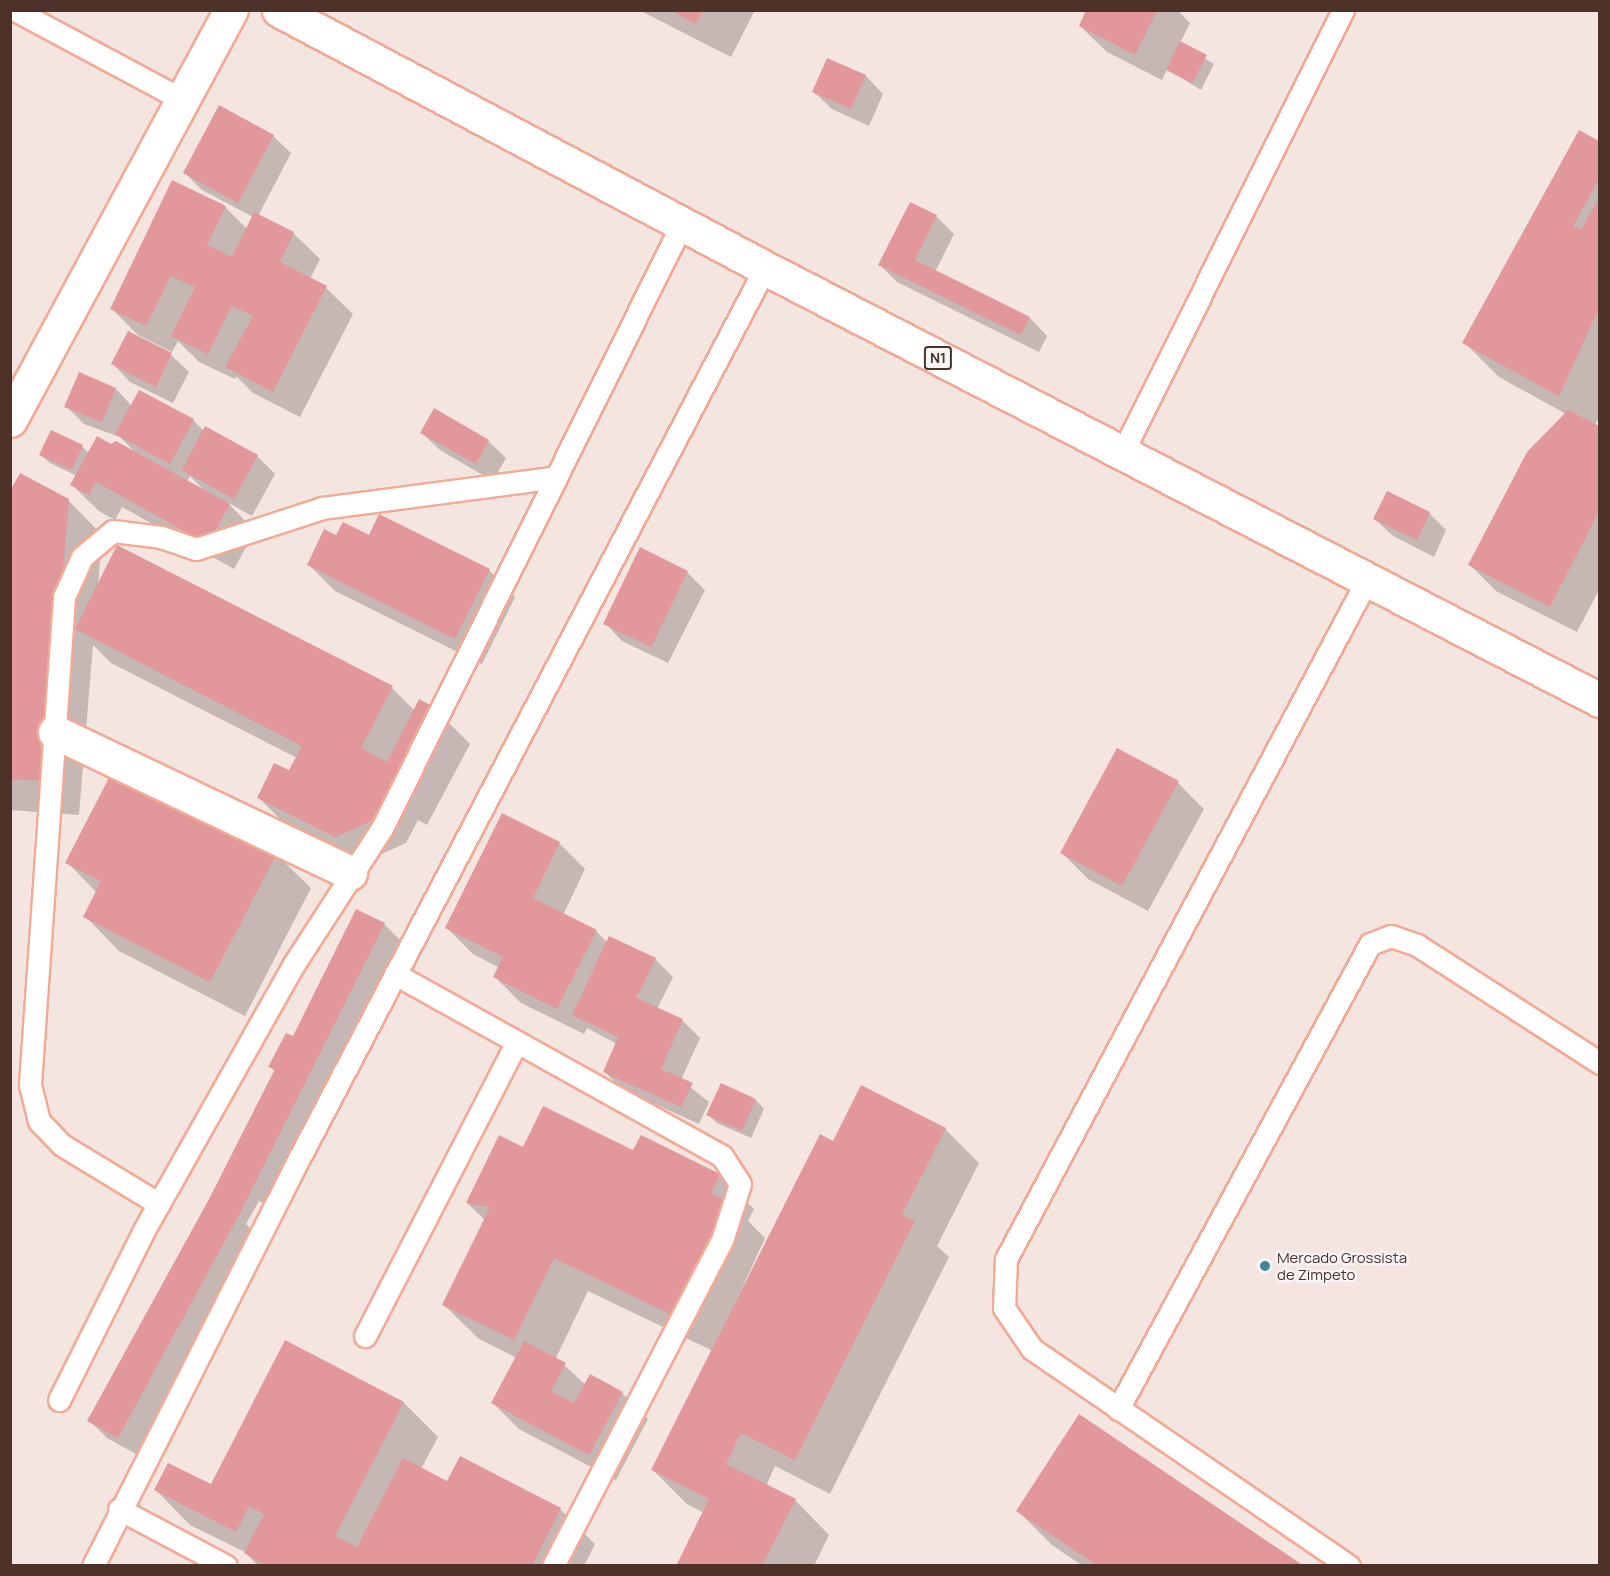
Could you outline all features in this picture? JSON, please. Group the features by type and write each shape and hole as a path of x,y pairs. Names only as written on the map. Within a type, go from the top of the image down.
{"main road":[{"path":"10,420 231,10"},
{"name":"N1","path":"279,10 765,268 1599,700"},
{"path":"54,732 350,873"}],"lane":[{"path":"15,10 181,99"},
{"path":"1122,453 1342,10"},
{"path":"59,1400 159,1204 294,964 350,873 382,828 682,224"},
{"path":"93,1566 119,1509 395,974 765,268"},
{"path":"159,1204 62,1145 39,1121 30,1084 64,597 82,557 112,531 161,537 196,549 322,507 556,477"},
{"path":"1349,1566 1032,1348 1004,1308 1006,1259 1367,579"},
{"path":"1118,1409 1370,944 1391,936 1417,945 1599,1063"},
{"path":"395,974 722,1156 740,1184 722,1240 553,1566"},
{"path":"365,1336 517,1042"},
{"path":"119,1509 226,1566"}],"building":[{"path":"670,10 703,10 696,24"},
{"path":"1086,10 1157,10 1135,55 1079,26"},
{"path":"1180,41 1207,55 1192,83 1166,70"},
{"path":"827,58 866,75 851,109 812,92"},
{"path":"219,105 274,135 238,203 183,173"},
{"path":"1579,130 1599,141 1599,179 1573,226 1581,230 1599,198 1599,308 1559,396 1462,343"},
{"path":"172,180 226,206 207,245 232,257 254,212 294,232 280,262 327,286 273,392 225,367 253,316 232,306 208,354 171,336 195,287 171,276 146,326 110,309"},
{"path":"910,202 937,215 915,260 1030,317 1021,335 878,265"},
{"path":"128,331 172,353 156,387 111,364"},
{"path":"79,372 116,388 102,422 64,407"},
{"path":"139,390 194,419 170,464 115,434"},
{"path":"434,408 489,440 476,464 420,433"},
{"path":"1568,410 1599,426 1599,511 1550,607 1468,565 1527,452"},
{"path":"205,426 258,455 234,499 182,470"},
{"path":"51,430 83,445 72,470 39,455"},
{"path":"97,436 111,444 116,441 230,504 208,544 96,482 89,495 70,485"},
{"path":"20,473 69,499 45,781 10,779 10,491"},
{"path":"1387,491 1430,512 1417,540 1373,519"},
{"path":"379,514 490,569 455,639 307,565 324,529 336,535 343,522 369,535"},
{"path":"117,545 393,686 361,748 387,762 419,699 436,708 380,817 335,837 257,798 274,763 289,770 302,746 75,629"},
{"path":"640,547 688,571 651,647 603,624"},
{"path":"1117,748 1179,781 1122,886 1060,853"},
{"path":"114,768 277,853 210,982 83,917 101,881 65,863"},
{"path":"502,813 560,842 533,898 597,930 557,1009 493,977 503,957 445,928"},
{"path":"356,909 385,923 239,1215 118,1438 87,1421 209,1199 275,1069 268,1067 286,1033 293,1036"},
{"path":"609,936 656,958 636,998 683,1019 661,1069 693,1083 681,1107 603,1072 618,1037 572,1015"},
{"path":"721,1083 756,1099 742,1131 706,1115"},
{"path":"861,1085 946,1128 902,1215 915,1221 795,1460 741,1433 726,1464 796,1499 762,1566 676,1566 709,1499 651,1470 820,1134 833,1141"},
{"path":"543,1106 633,1150 641,1135 720,1174 711,1193 731,1203 676,1317 554,1258 514,1340 442,1305 490,1207 466,1203 499,1135 523,1147"},
{"path":"285,1340 404,1402 335,1536 357,1547 403,1458 447,1481 460,1456 561,1508 532,1566 267,1566 244,1553 264,1514 249,1506 236,1532 154,1490 168,1463 211,1484"},
{"path":"524,1341 566,1363 551,1391 574,1403 590,1374 623,1392 589,1455 491,1403"},
{"path":"1079,1414 1304,1566 1098,1566 1016,1511"}],"place":[{"name":"Mercado Grossista de Zimpeto","path":"1265,1266"}]}
